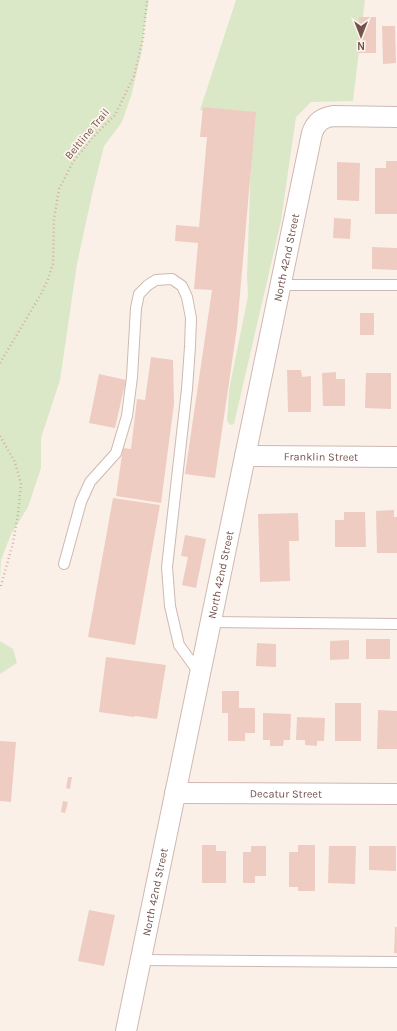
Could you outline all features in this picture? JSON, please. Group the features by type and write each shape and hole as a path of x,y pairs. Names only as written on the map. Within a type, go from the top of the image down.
{"street":[{"name":"North 42nd Street","path":"126,1031 312,133 315,125 324,117 397,117"},
{"name":"Franklin Street","path":"245,456 397,457"},
{"name":"Decatur Street","path":"175,793 397,794"}],"lane":[{"path":"64,564 80,502 90,482 116,453 127,416 132,377 136,308 139,294 148,285 156,280 172,279 182,286 187,297 191,318 187,389 167,575 170,606 179,645 200,674"},
{"path":"281,285 397,285"},
{"path":"211,622 397,624"},
{"path":"141,960 397,962"}],"path":[{"name":"Beltline Trail","path":"0,364 41,294 48,279 53,264 54,219 59,190 73,162 92,138 115,115 134,76 143,39 147,0"},
{"path":"0,436 15,462 21,484 13,543 0,589"}],"green space":[{"path":"0,0 149,0 141,54 132,93 122,122 104,146 93,190 77,264 60,380 41,438 41,468 28,507 11,534 1,560 0,582"},
{"path":"236,0 365,0 353,101 311,102 296,117 281,221 234,424 230,425 227,421 229,390 248,296 247,276 252,131 200,110"},
{"path":"0,641 13,649 17,663 0,674"}],"building":[{"path":"359,17 376,17 376,53 358,53"},
{"path":"382,26 395,26 396,63 383,64"},
{"path":"203,107 256,112 237,328 215,478 185,474 212,290 194,289 198,243 175,241 176,225 199,227 207,137 200,137"},
{"path":"386,161 397,161 397,214 375,214 375,168 386,168"},
{"path":"337,162 360,163 359,201 337,200"},
{"path":"334,218 351,219 350,239 333,238"},
{"path":"372,247 397,248 397,270 372,269"},
{"path":"360,313 374,313 374,335 360,335"},
{"path":"151,357 173,360 174,404 161,503 116,496 123,448 131,449 137,399 145,400"},
{"path":"287,370 301,370 302,377 311,376 311,412 288,412"},
{"path":"336,372 336,379 345,379 345,406 323,406 322,373"},
{"path":"366,373 391,373 391,409 365,408"},
{"path":"99,374 126,380 115,428 89,423"},
{"path":"113,498 160,505 135,645 88,637"},
{"path":"394,510 394,517 397,517 397,553 377,553 376,511"},
{"path":"344,512 365,512 366,547 335,547 335,520 344,520"},
{"path":"298,513 299,541 289,541 290,581 260,582 258,514"},
{"path":"185,535 206,539 196,588 182,585 188,557 181,556"},
{"path":"366,639 390,639 390,659 366,659"},
{"path":"349,640 349,659 330,660 330,641"},
{"path":"257,643 276,644 276,667 256,666"},
{"path":"106,657 166,665 157,719 99,712"},
{"path":"222,691 239,691 239,708 255,708 255,733 245,733 245,741 228,741 228,713 222,713"},
{"path":"335,703 361,703 361,741 335,741"},
{"path":"378,710 397,711 397,749 377,749"},
{"path":"263,713 291,714 290,740 284,740 283,746 270,746 270,740 263,740"},
{"path":"297,717 325,718 324,741 317,741 317,746 305,745 305,740 296,740"},
{"path":"0,741 16,742 11,802 0,801"},
{"path":"68,777 72,777 70,789 66,788"},
{"path":"63,801 68,802 65,813 61,812"},
{"path":"202,845 216,845 216,851 226,851 226,883 202,883"},
{"path":"298,845 315,845 315,891 298,891 298,887 289,887 289,852 298,852"},
{"path":"251,846 266,846 266,876 255,876 255,883 243,883 243,852 251,852"},
{"path":"329,846 356,846 355,884 328,883"},
{"path":"369,846 396,846 396,871 369,870"},
{"path":"89,910 115,915 104,966 78,961"},
{"path":"395,927 397,927 397,953 394,953"}]}
